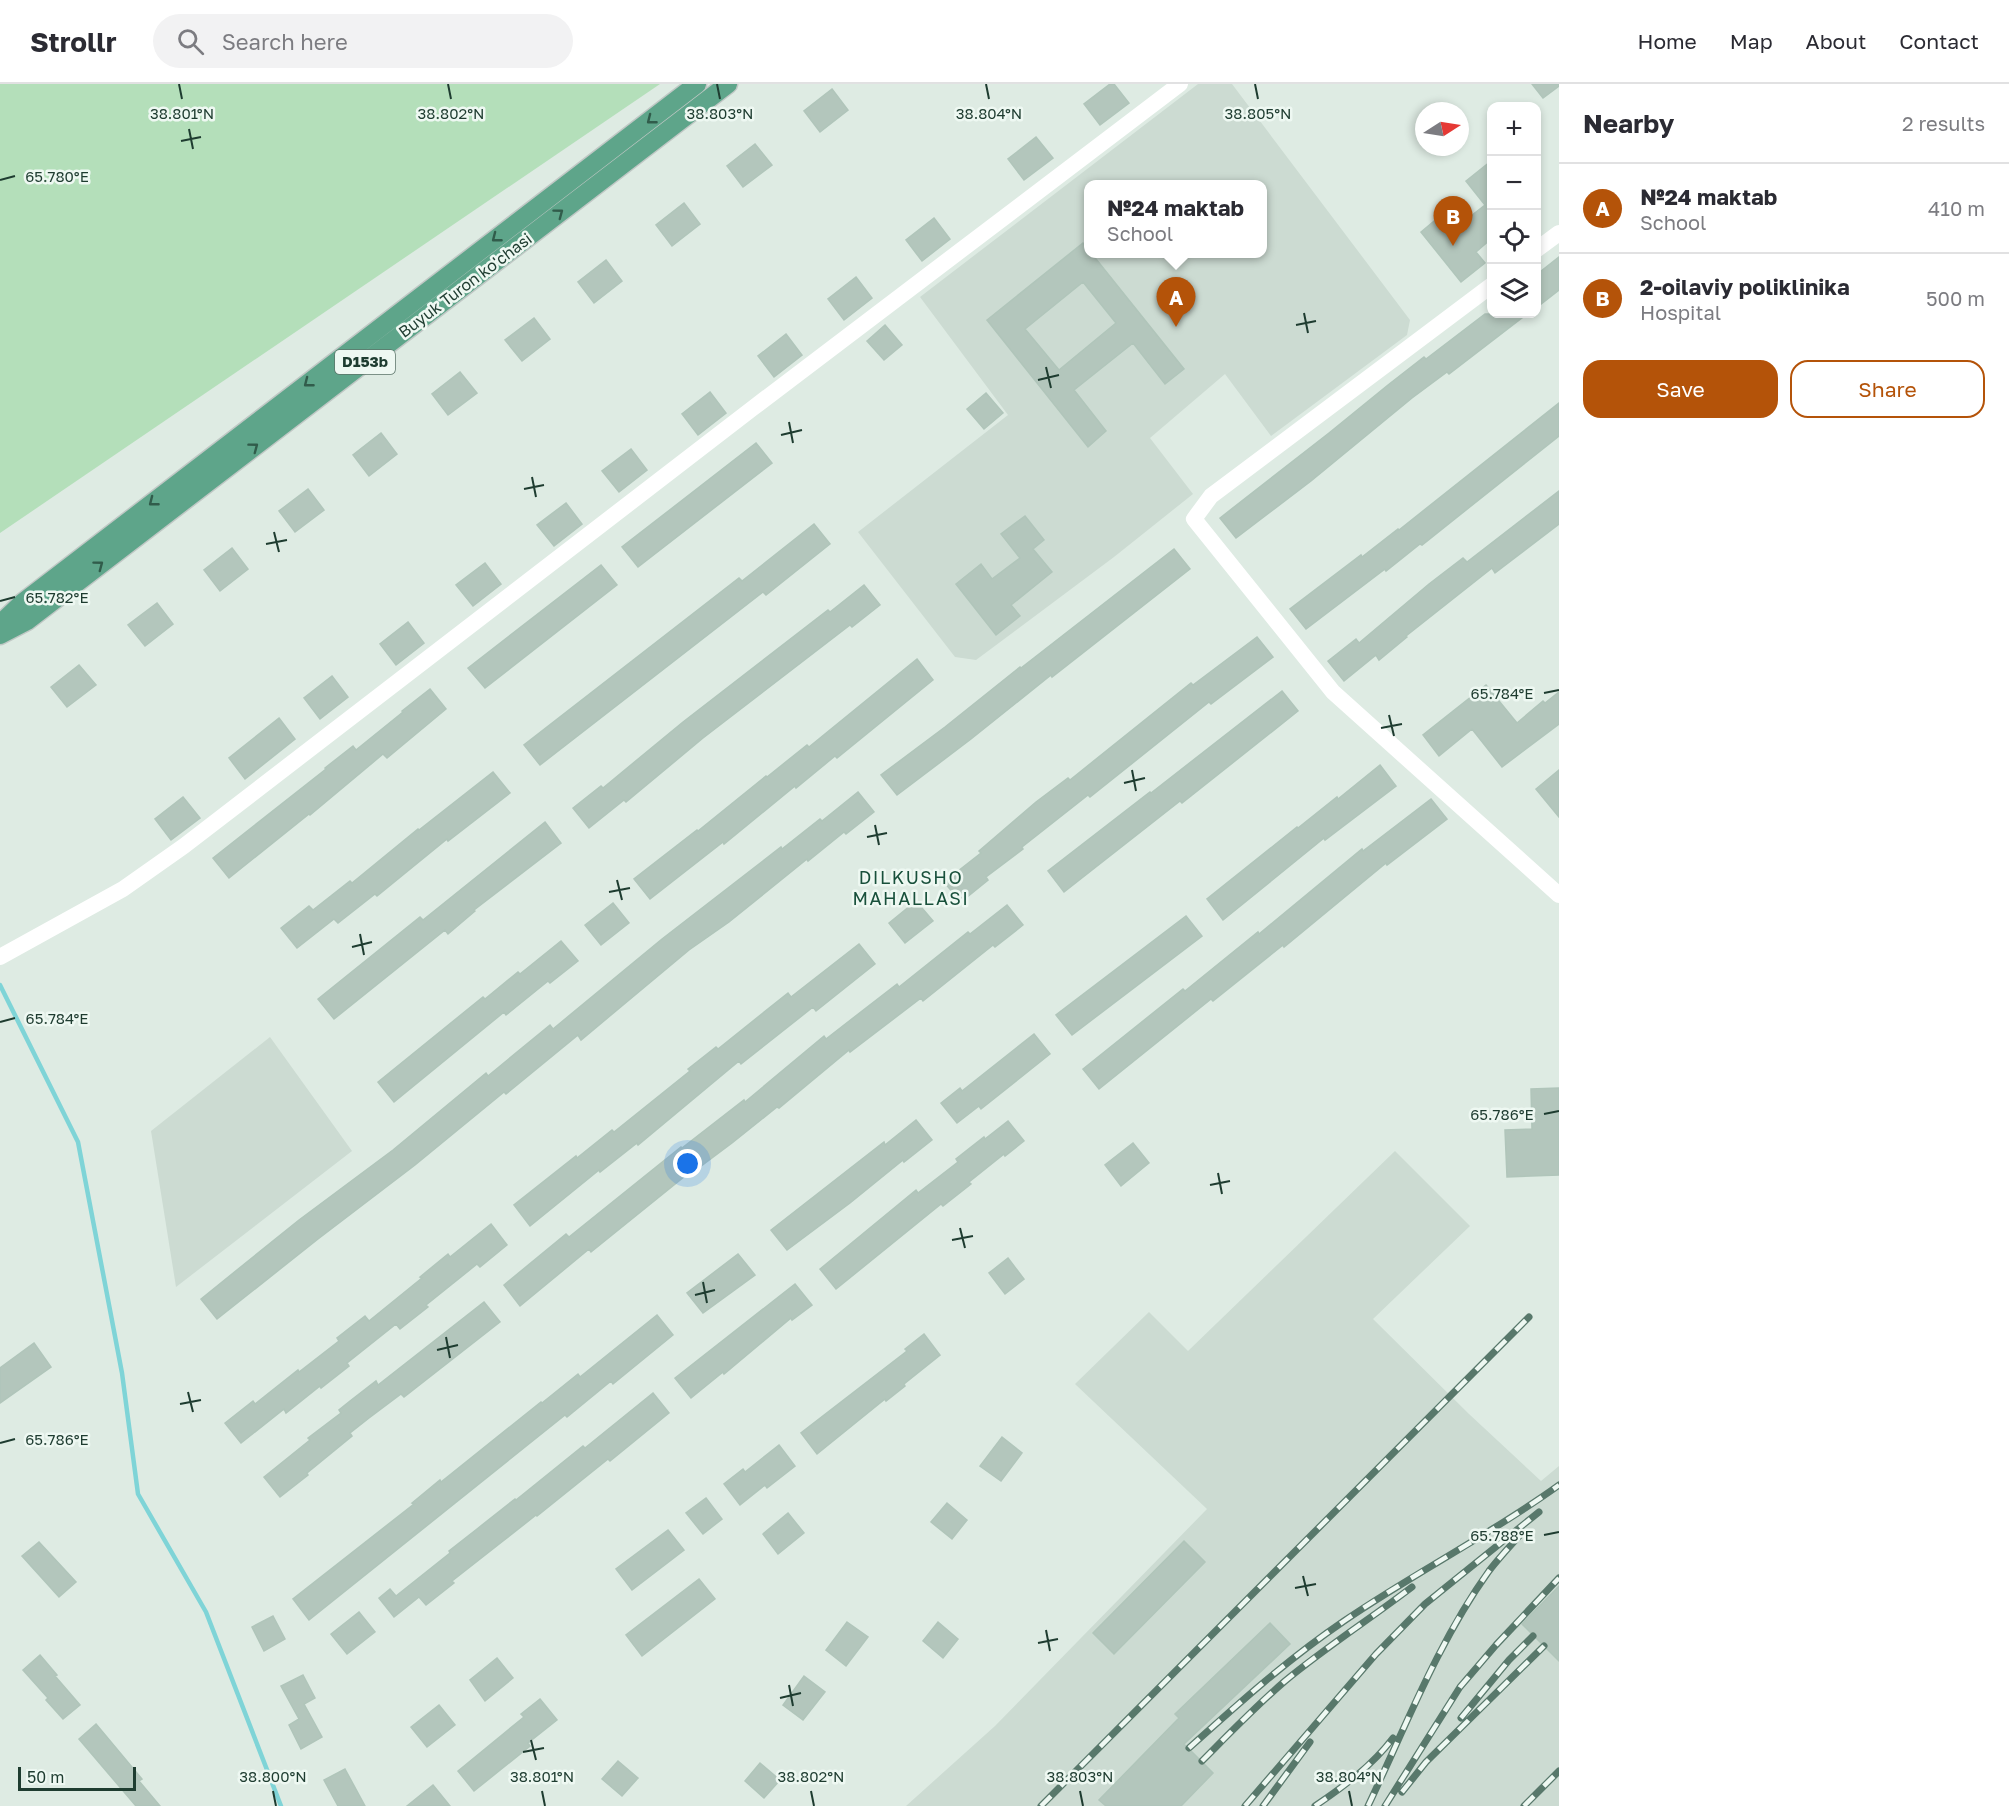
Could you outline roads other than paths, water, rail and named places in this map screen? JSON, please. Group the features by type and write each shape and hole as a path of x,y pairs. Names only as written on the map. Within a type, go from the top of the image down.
{"main road":[{"name":"Buyuk Turon ko'chasi","path":"0,624 31,595 697,84"},
{"name":"Buyuk Turon ko'chasi","path":"0,635 27,621 728,84"}],"street":[{"path":"0,957 123,889 184,846 743,416 1180,84"},
{"path":"1541,246 1559,233"},
{"path":"1487,288 1211,496 1194,519 1333,692 1559,896"}],"waterway":[{"path":"0,985 78,1142 122,1373 138,1494 206,1612 281,1806"}],"railway":[{"path":"1041,1806 1529,1317"},
{"path":"1189,1748 1264,1682 1323,1636 1371,1603 1506,1521 1559,1485"},
{"path":"1245,1806 1376,1654 1425,1604 1539,1512"},
{"path":"1368,1806 1423,1686 1454,1627 1489,1571 1522,1533"},
{"path":"1385,1806 1460,1687 1559,1578"},
{"path":"1202,1761 1285,1681 1412,1587"},
{"path":"1461,1718 1509,1660 1533,1636"},
{"path":"1402,1792 1426,1762 1544,1646"},
{"path":"1315,1806 1366,1767 1393,1738"},
{"path":"1263,1806 1310,1742"},
{"path":"1524,1806 1559,1771"}],"place":[{"name":"2-oilaviy poliklinika","path":"1453,246"},
{"name":"№24 maktab","path":"1176,327"}],"district":[{"name":"DILKUSHO MAHALLASI","path":"911,888"}]}
